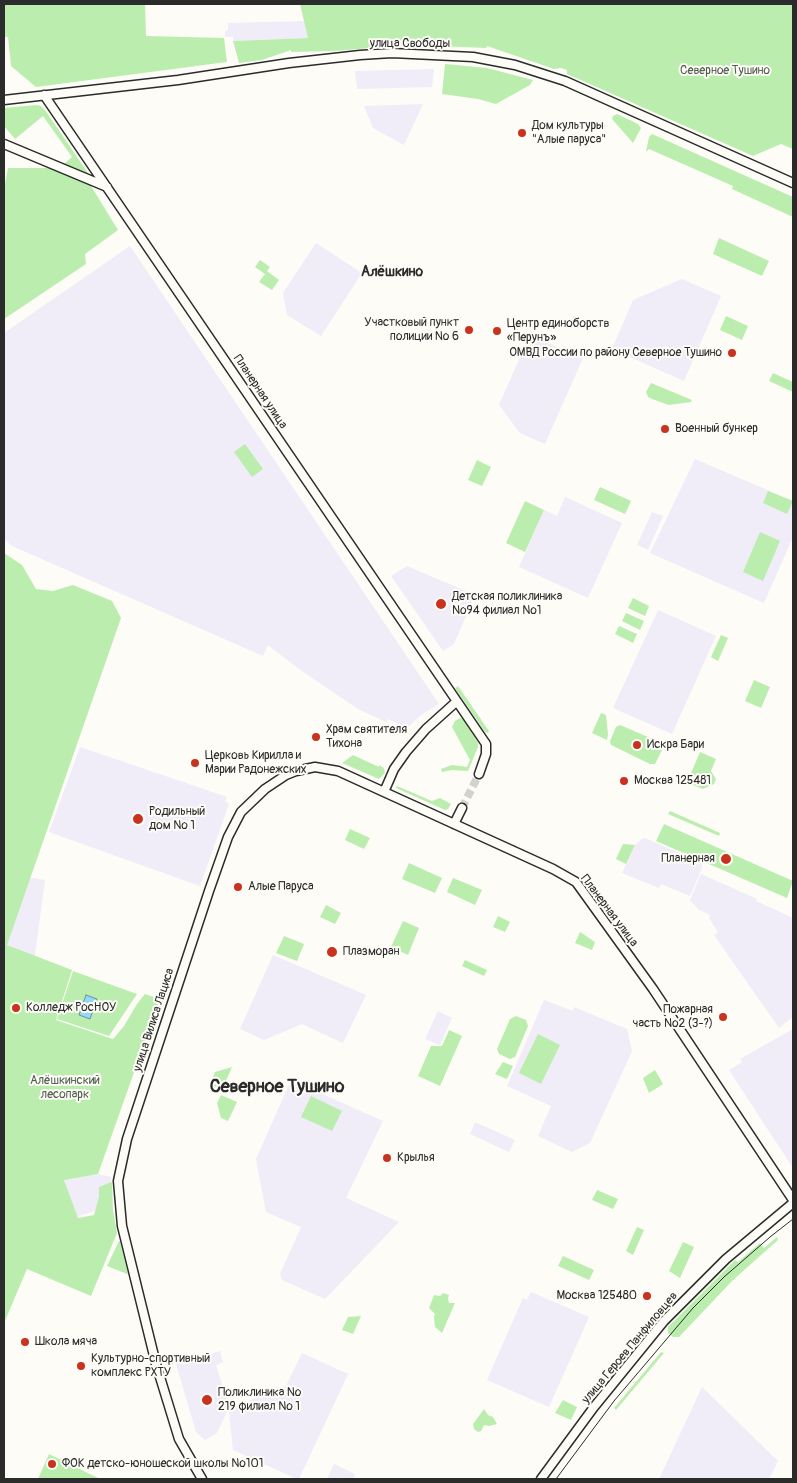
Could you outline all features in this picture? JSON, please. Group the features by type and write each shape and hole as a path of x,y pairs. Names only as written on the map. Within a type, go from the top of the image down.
{"main road":[{"name":"улица Свободы","path":"4,100 178,80 289,63 360,55 392,53 473,57 515,65 565,81 793,183"},
{"name":"Планерная улица","path":"44,95 484,742 487,747 486,754 479,774"},
{"path":"4,144 107,187"},
{"path":"384,792 394,769 406,752 426,729 456,702"},
{"name":"улица Вилиса Лациса","path":"202,1479 179,1439 166,1398 122,1226 118,1181 127,1139 211,885 228,837 238,816 255,797 281,778 304,769 325,768 344,774 384,792"},
{"name":"Планерная улица","path":"384,792 561,873 579,886 653,989 793,1202"},
{"path":"454,824 462,808"},
{"name":"улица Героев Панфиловцев","path":"541,1479 594,1407 664,1321 726,1259 793,1202"}],"shaded area":[{"path":"305,21 308,38 233,41 233,37 225,37 228,23"},
{"path":"434,69 432,87 357,89 355,71"},
{"path":"423,104 404,145 373,128 364,106"},
{"path":"316,243 362,273 321,336 287,315 283,293"},
{"path":"130,246 439,704 421,715 407,728 388,719 386,722 358,709 299,669 268,645 263,656 12,546 4,539 4,333"},
{"path":"682,279 721,296 684,381 612,349 633,300"},
{"path":"530,335 583,358 545,444 520,433 499,405"},
{"path":"695,459 793,501 793,537 764,603 650,553"},
{"path":"565,497 622,523 588,598 519,567 544,510 557,516"},
{"path":"652,512 663,516 648,550 637,545"},
{"name":"Детская поликлиника №94 филиал №1","path":"407,566 475,595 454,644 443,651 391,576"},
{"path":"658,610 716,636 672,734 613,708"},
{"name":"Родильный дом № 1","path":"80,747 227,797 225,801 229,804 200,886 49,832"},
{"path":"645,838 702,863 702,868 690,896 661,884 659,888 622,873 635,845"},
{"path":"701,874 757,899 756,901 793,918 793,1017 779,1028 714,935 718,932 709,918 710,915 698,909 690,900"},
{"name":"Колледж РосНОУ","path":"26,877 45,880 20,1066 4,1063 4,901"},
{"path":"273,955 366,995 343,1043 302,1024 264,1040 240,1029"},
{"path":"544,1000 573,1011 574,1007 627,1029 632,1051 590,1143 572,1152 538,1136 551,1106 507,1086"},
{"path":"438,1011 452,1018 440,1045 425,1039"},
{"path":"793,1029 793,1168 729,1070 742,1062 740,1059"},
{"path":"291,1080 383,1121 346,1198 399,1222 325,1299 282,1280 280,1274 301,1227 266,1212 256,1159"},
{"path":"475,1122 515,1140 509,1152 470,1134"},
{"path":"98,1174 111,1177 111,1182 99,1187 103,1208 76,1217 64,1179"},
{"path":"531,1292 589,1317 549,1407 487,1380 523,1298 527,1300"},
{"name":"Поликлиника № 219 филиал № 1","path":"220,1351 223,1362 216,1365 229,1407 217,1433 205,1440 196,1432 176,1364"},
{"path":"302,1353 348,1374 299,1479 297,1479 233,1450 229,1412 233,1407 286,1386"},
{"path":"702,1387 778,1461 769,1479 659,1479"},
{"path":"334,1464 355,1474 353,1479 327,1479"}],"green space":[{"path":"4,4 145,4 146,36 224,38 227,62 36,87 11,66 8,37 4,37"},
{"name":"Северное Тушино","path":"300,4 793,4 793,149 781,144 753,156 567,74 567,70 561,68 554,69 487,46 486,48 408,45 334,51 291,52 291,50 262,60 239,63 233,41 308,38"},
{"path":"445,64 487,68 533,80 530,85 496,104 478,99 442,94"},
{"path":"41,106 45,110 88,173 64,164 72,157 43,116 15,139 4,126 4,108"},
{"path":"617,114 638,124 641,128 633,143 612,119"},
{"path":"652,134 793,197 793,217 732,189 733,186 649,149 646,152 649,137"},
{"path":"8,168 56,168 88,181 118,230 85,254 86,264 4,319 4,184"},
{"path":"719,238 769,261 762,276 713,254"},
{"path":"260,260 270,267 267,271 279,280 272,290 259,282 265,274 255,267"},
{"path":"726,316 748,326 742,340 720,330"},
{"path":"773,373 793,382 793,392 769,381"},
{"path":"651,383 692,400 691,402 669,405 652,399 648,397 646,392"},
{"path":"245,444 263,469 252,477 234,452"},
{"path":"477,460 491,467 482,486 468,480"},
{"path":"600,487 631,501 625,514 594,500"},
{"path":"768,491 793,501 787,514 763,503"},
{"path":"525,501 544,510 525,552 506,543"},
{"path":"760,532 780,541 763,581 743,572"},
{"name":"Алёшкинский лесопарк","path":"4,553 22,565 36,589 53,591 73,585 112,601 121,618 7,945 72,970 56,1020 113,1039 145,994 160,999 98,1174 64,1180 78,1218 94,1215 99,1197 99,1187 112,1183 113,1210 117,1233 91,1296 27,1269 4,1323"},
{"path":"633,598 649,606 645,616 628,608"},
{"path":"626,613 644,621 640,630 622,621"},
{"path":"619,626 637,634 633,643 615,634"},
{"path":"721,635 728,638 718,661 711,657"},
{"path":"754,680 770,687 761,708 745,701"},
{"path":"458,686 489,731 488,733 485,732 455,688"},
{"path":"601,713 606,715 607,740 592,733"},
{"path":"460,718 463,719 478,743 478,747 468,771 452,770 442,772 441,769 452,765 467,767 470,760 452,727 455,721"},
{"name":"Искра Бари","path":"620,725 662,743 663,748 655,764 650,764 611,745 610,741 616,727"},
{"path":"700,752 716,759 711,771 716,779 714,784 703,789 693,785 696,778 691,773"},
{"path":"353,755 379,767 379,765 384,768 385,773 379,779 342,763"},
{"path":"397,786 432,801 440,798 451,804 445,810 396,788"},
{"path":"670,811 720,833 719,836 668,814"},
{"path":"664,824 793,881 787,898 656,841"},
{"path":"350,829 370,838 364,849 345,840"},
{"path":"623,844 635,845 626,864 616,859"},
{"path":"409,863 442,878 435,893 402,879"},
{"path":"453,878 482,890 475,905 447,892"},
{"path":"326,905 341,913 335,924 320,917"},
{"path":"498,916 510,922 505,932 493,927"},
{"path":"403,921 419,928 408,955 391,947"},
{"path":"580,932 595,942 592,950 575,943"},
{"path":"284,936 304,944 297,961 276,953"},
{"path":"465,960 487,970 484,976 462,966"},
{"path":"73,971 137,994 109,1036 57,1019"},
{"path":"516,1016 526,1020 528,1026 515,1057 510,1059 499,1054 497,1049 510,1019"},
{"path":"449,1030 462,1036 440,1086 418,1076 431,1046 442,1046"},
{"path":"538,1034 560,1045 541,1084 519,1073"},
{"path":"503,1062 513,1066 507,1079 495,1074"},
{"path":"232,1067 222,1090 210,1084 215,1072"},
{"path":"655,1070 663,1084 649,1093 643,1078"},
{"path":"221,1095 237,1102 228,1121 221,1118 217,1103"},
{"path":"311,1096 342,1111 332,1131 301,1117"},
{"path":"597,1190 618,1199 613,1209 592,1200"},
{"path":"637,1227 644,1230 633,1255 626,1251"},
{"path":"777,1237 778,1240 733,1280 679,1337 673,1337 668,1333 668,1327 735,1260 738,1262 760,1243 764,1248"},
{"path":"120,1241 128,1274 107,1266"},
{"path":"683,1242 694,1247 680,1278 669,1271"},
{"path":"563,1256 594,1270 589,1280 558,1266"},
{"path":"443,1293 449,1295 449,1303 455,1303 442,1333 435,1327 435,1314 429,1308 434,1295 440,1296"},
{"path":"361,1316 353,1334 342,1330 348,1317"},
{"path":"661,1352 664,1353 616,1410 614,1408"},
{"path":"563,1400 577,1407 571,1420 555,1413"},
{"path":"484,1409 488,1415 493,1417 497,1424 484,1425 481,1431 478,1432 474,1429 473,1424"},
{"name":"ФОК детско-юношеской школы №101","path":"49,1454 100,1479 38,1479"}],"water":[{"path":"86,995 97,999 90,1019 79,1015"}],"tunnel":[{"path":"462,808 479,774"}],"tram line":[{"path":"556,1479 614,1401 693,1308 724,1277 793,1219"}],"place":[{"name":"Дом культуры \"Алые паруса\"","path":"522,133"},
{"name":"Участковый пункт полиции № 6","path":"469,330"},
{"name":"Центр единоборств «Перунъ»","path":"497,331"},
{"name":"ОМВД России по району Северное Тушино","path":"732,353"},
{"name":"Военный бункер","path":"665,429"},
{"name":"Детская поликлиника №94 филиал №1","path":"441,604"},
{"name":"Храм святителя Тихона","path":"316,737"},
{"name":"Искра Бари","path":"637,745"},
{"name":"Церковь Кирилла и Марии Радонежских","path":"195,763"},
{"name":"Москва 125481","path":"624,781"},
{"name":"Родильный дом № 1","path":"138,819"},
{"name":"Планерная","path":"726,859"},
{"name":"Алые Паруса","path":"238,887"},
{"name":"Плазморан","path":"332,952"},
{"name":"Колледж РосНОУ","path":"16,1008"},
{"name":"Пожарная часть №2 (3-?)","path":"723,1017"},
{"name":"Крылья","path":"387,1158"},
{"name":"Москва 125480","path":"647,1296"},
{"name":"Школа мяча","path":"25,1342"},
{"name":"Культурно-спортивный комплекс РХТУ","path":"81,1366"},
{"name":"Поликлиника № 219 филиал № 1","path":"207,1400"},
{"name":"ФОК детско-юношеской школы №101","path":"52,1464"}],"district":[{"name":"Алёшкино","path":"392,272"},
{"name":"Северное Тушино","path":"277,1087"}]}
